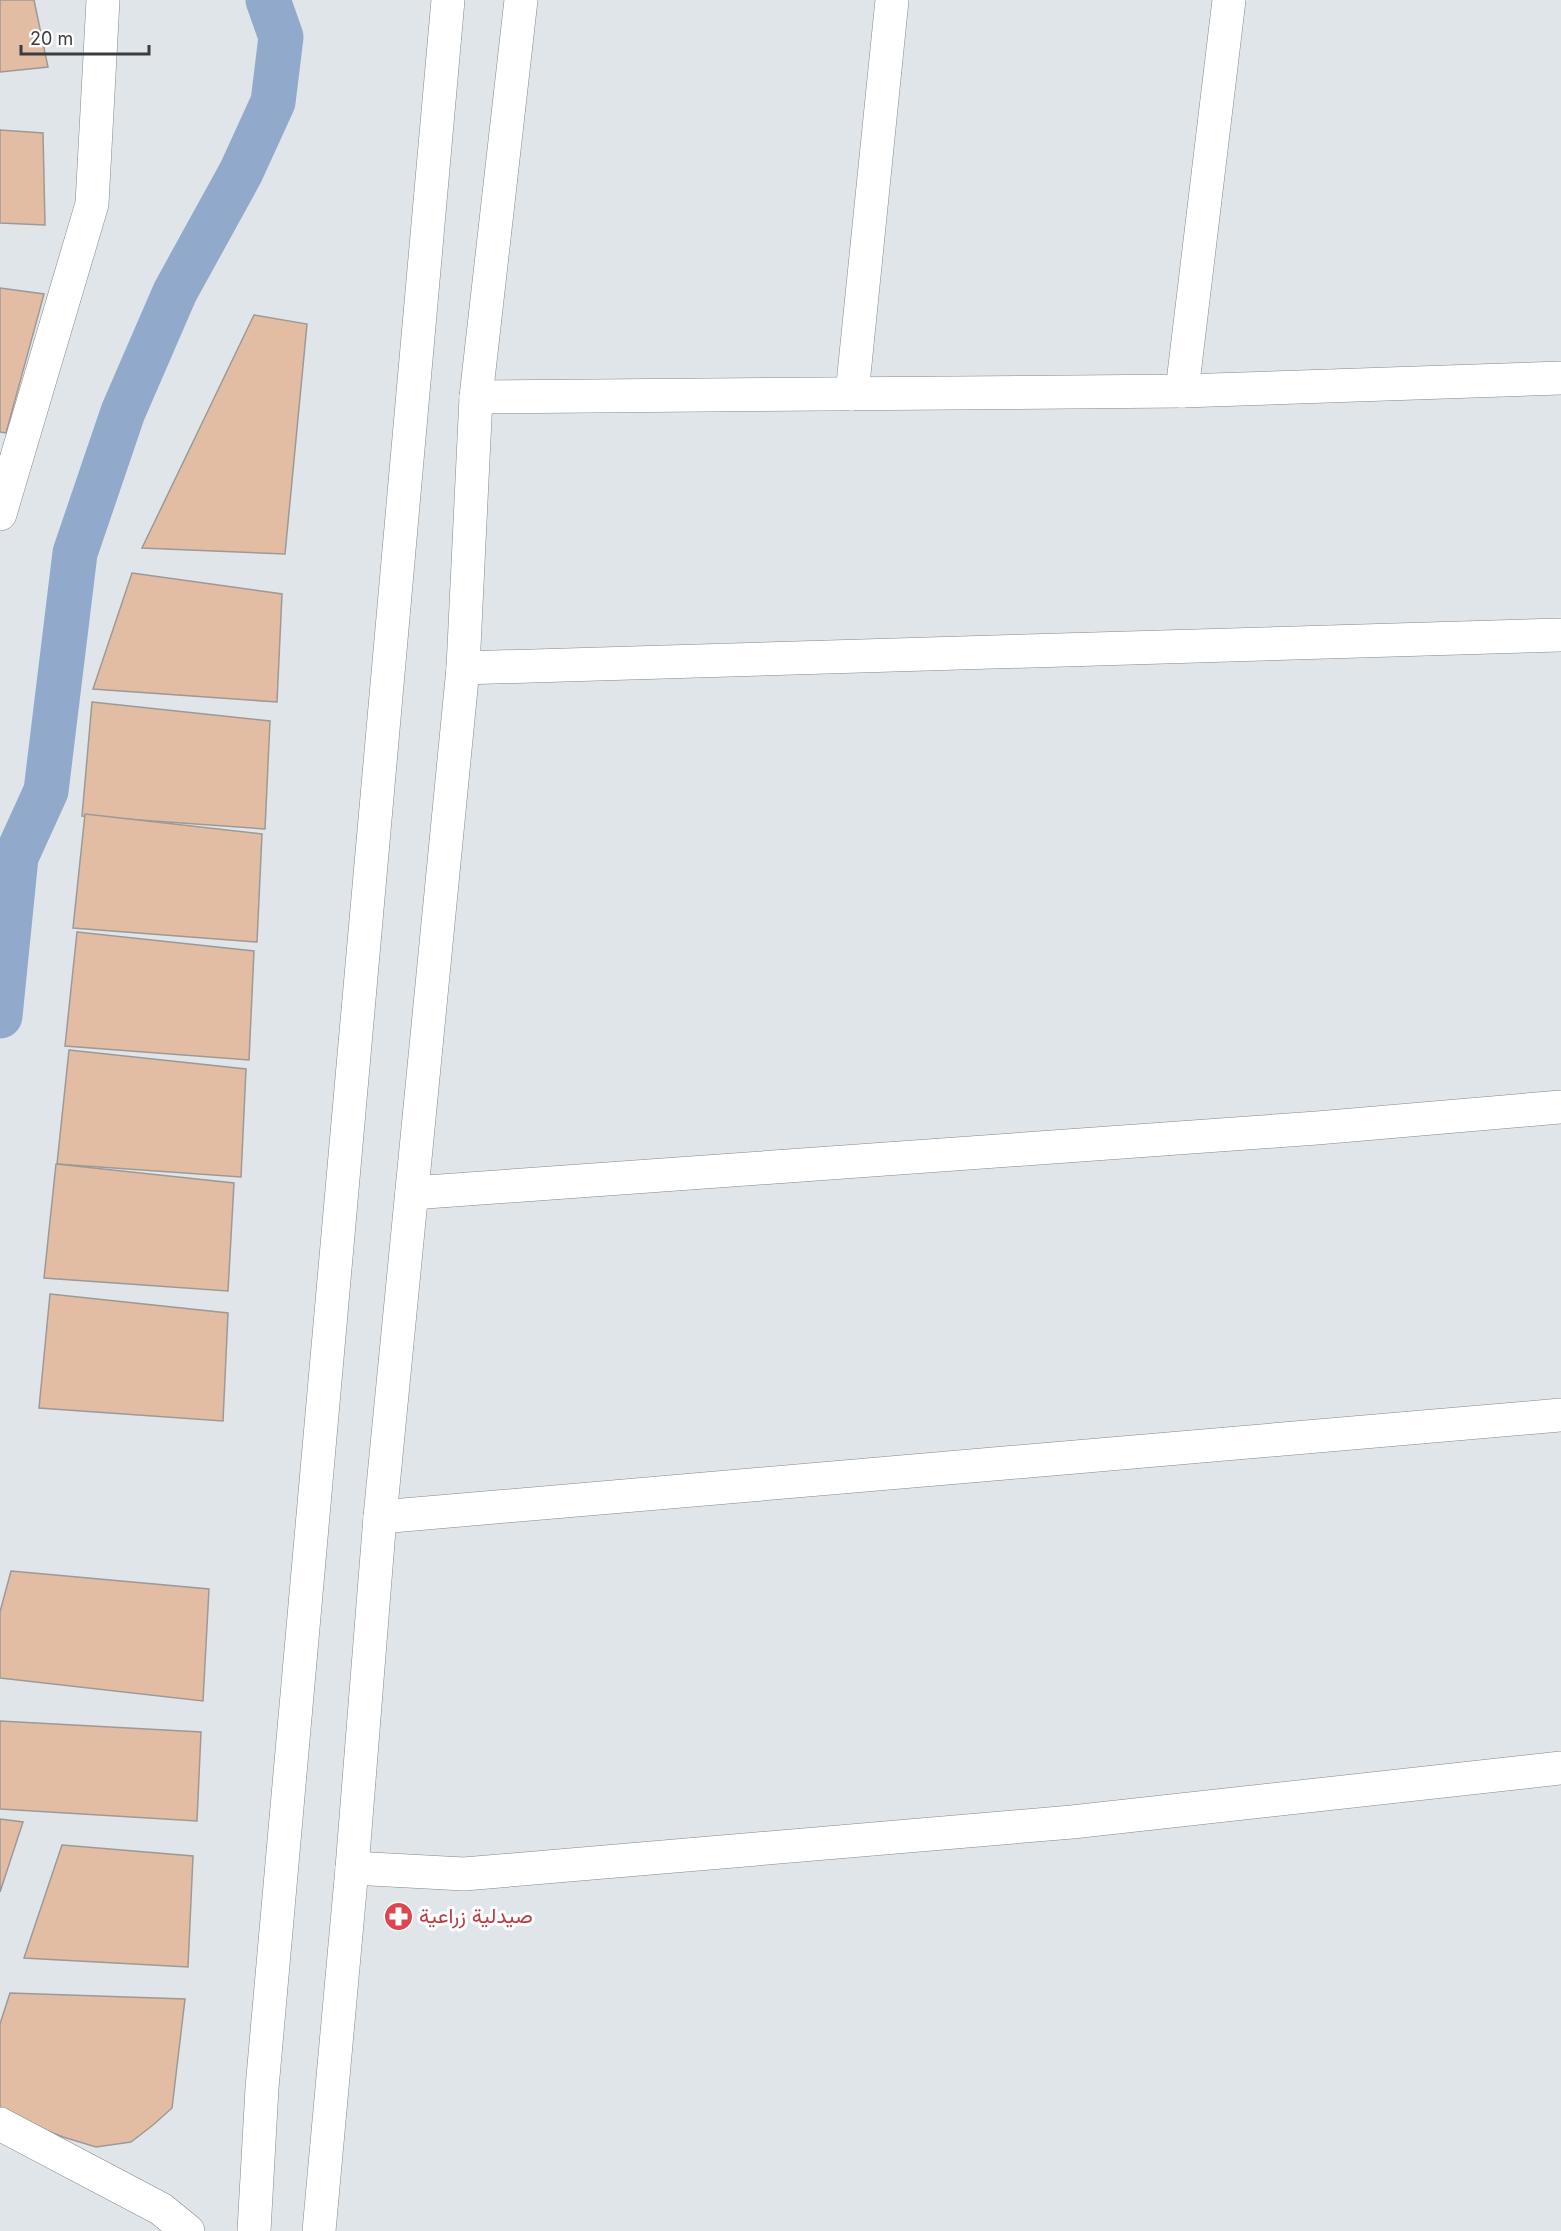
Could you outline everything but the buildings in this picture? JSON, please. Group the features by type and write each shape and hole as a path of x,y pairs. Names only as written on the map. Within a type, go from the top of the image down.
{"street":[{"path":"0,514 92,204 103,0"},
{"path":"254,2231 262,2088 448,0"},
{"path":"319,2231 352,1868 380,1517 463,668 476,397 521,0"},
{"path":"852,394 892,0"},
{"path":"1182,391 1229,0"},
{"path":"476,397 1182,391 1561,378"},
{"path":"463,668 1561,635"},
{"path":"412,1193 1305,1128 1561,1107"},
{"path":"380,1517 1561,1415"},
{"path":"352,1868 476,1873 1072,1822 1561,1768"},
{"path":"0,2124 161,2210 188,2231"}],"waterway":[{"path":"0,1016 16,857 46,791 75,553 123,412 175,292 241,172 273,102 281,37 268,0"}],"place":[{"name":"صيدلية زراعية","path":"398,1916"}]}
